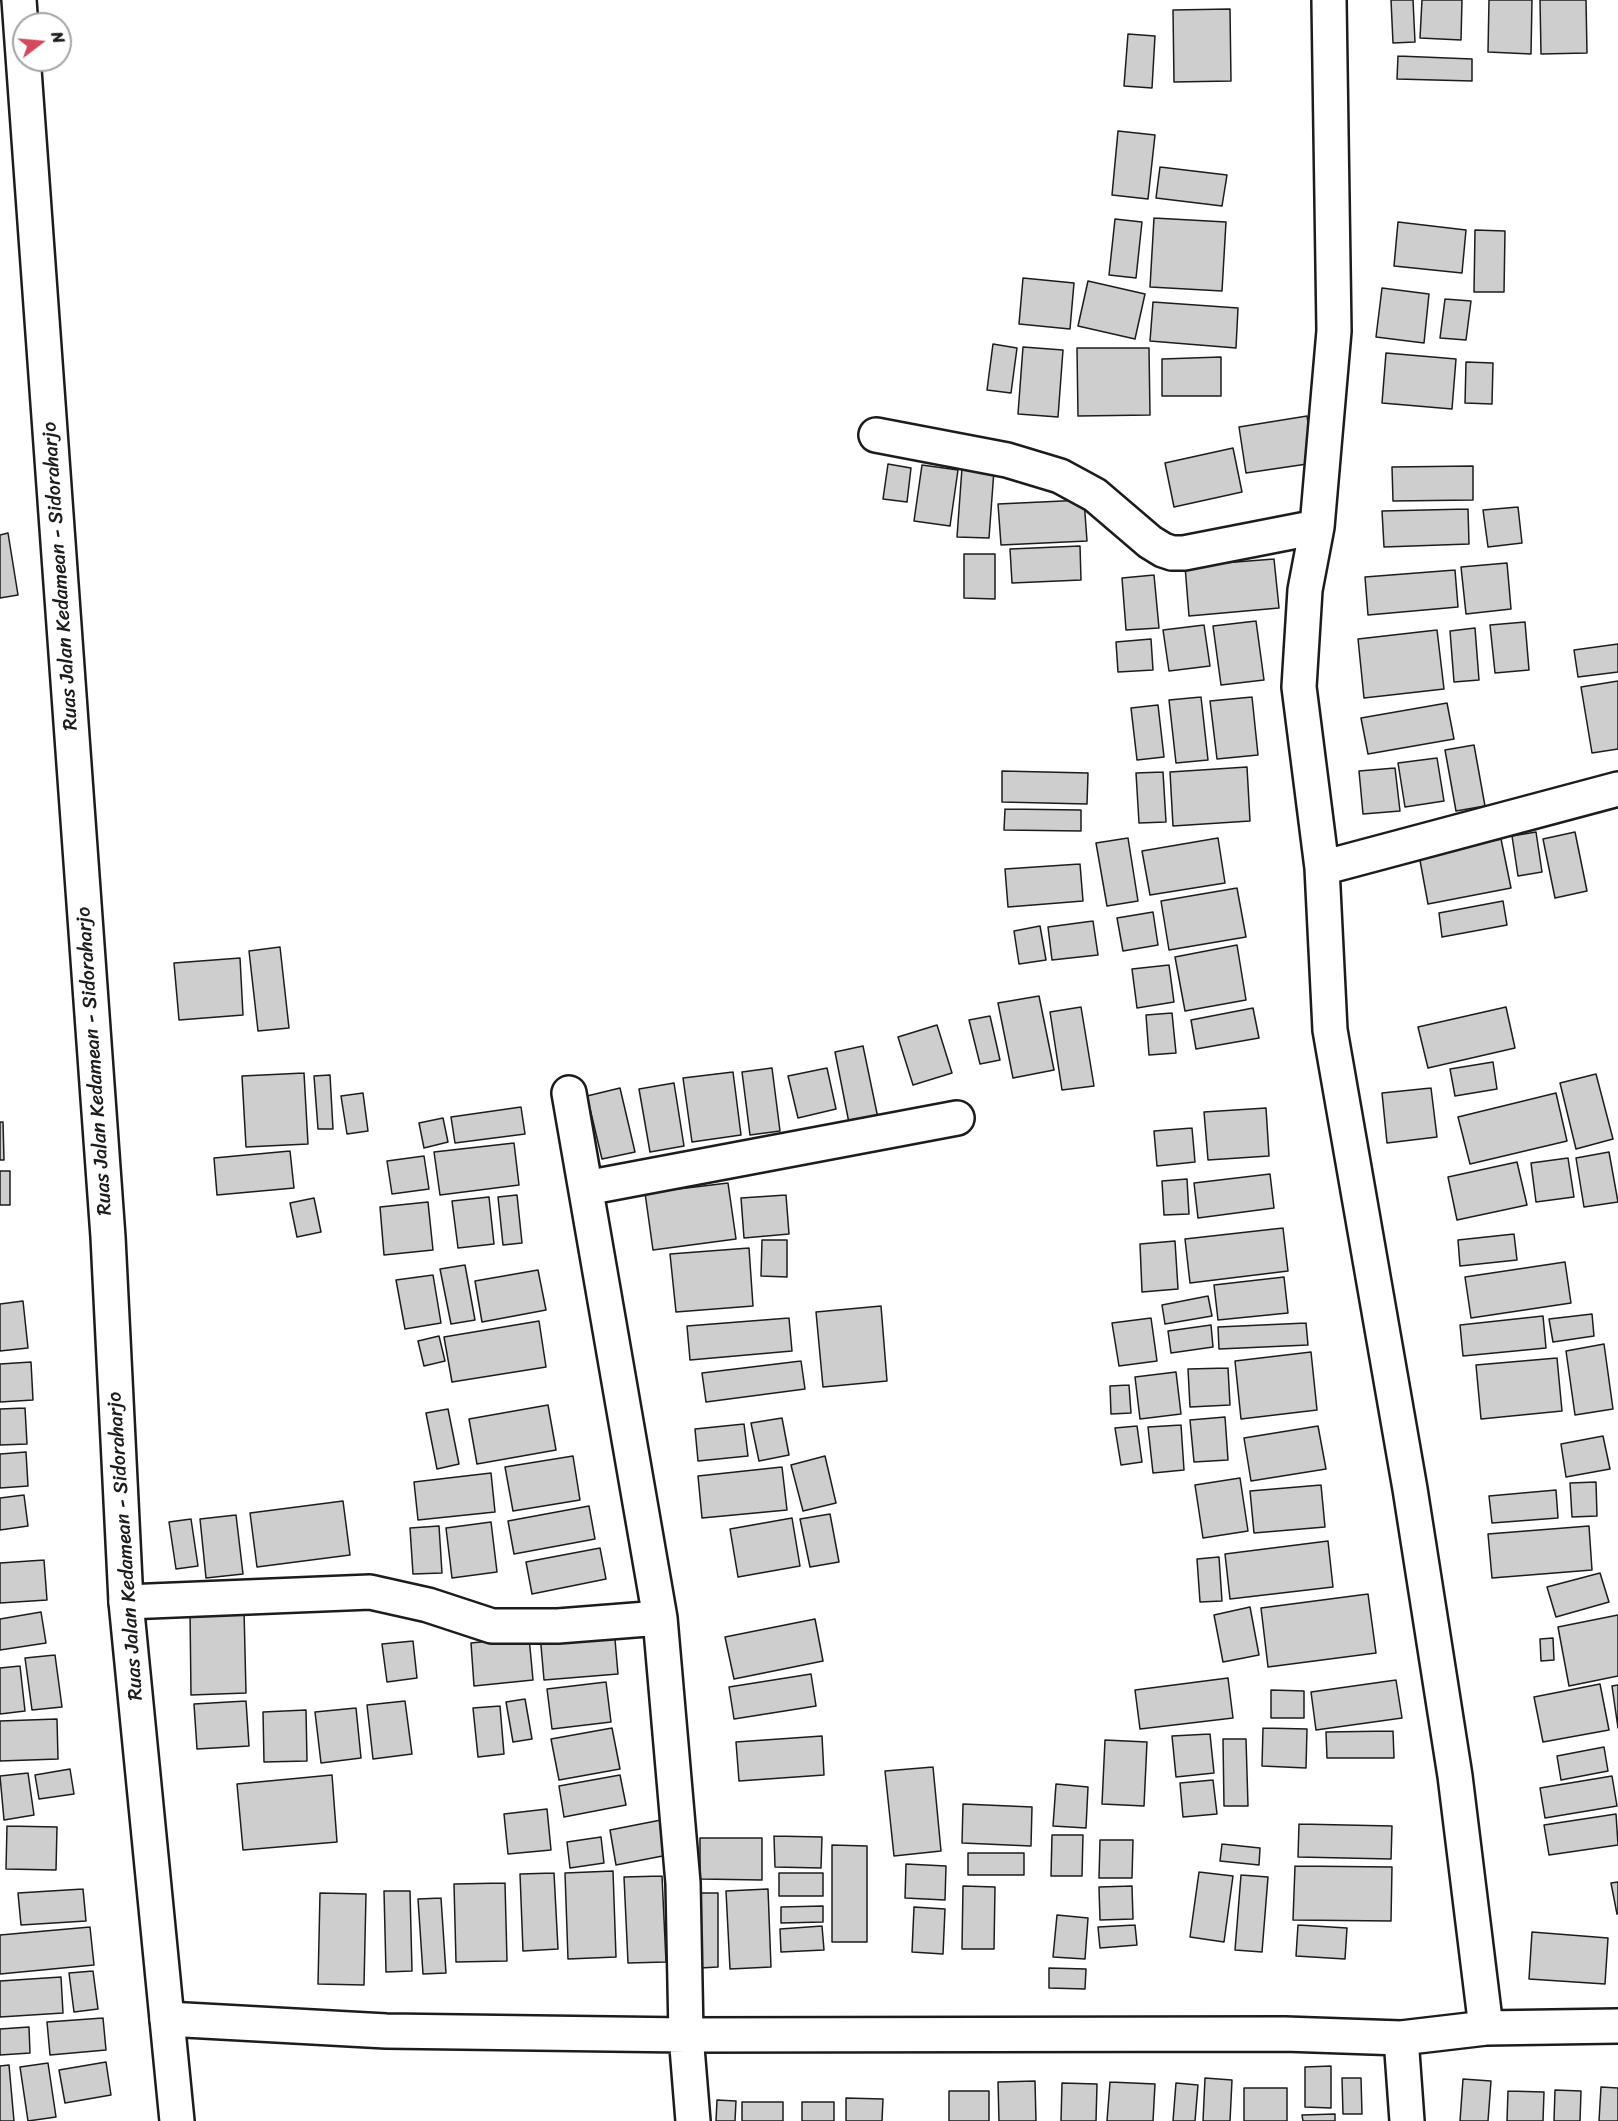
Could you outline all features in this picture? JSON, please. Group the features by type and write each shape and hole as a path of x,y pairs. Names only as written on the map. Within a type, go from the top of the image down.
{"street":[{"name":"Ruas Jalan Kedamean - Sidoraharjo","path":"19,0 108,1237 126,1602 177,2121"},
{"path":"1329,0 1334,331 1317,527 1305,590 1299,687 1322,868 1330,1030 1414,1512 1455,1776 1486,2028"},
{"path":"876,435 1007,460 1060,476 1095,495 1150,542 1163,550 1172,552 1184,553 1317,527"},
{"path":"1322,868 1618,789"},
{"path":"569,1094 660,1617 683,1883 686,2034 693,2121"},
{"path":"586,1188 957,1118"},
{"path":"126,1602 370,1592 428,1605 492,1626 558,1626 660,1617"},
{"path":"166,2019 386,2031 686,2034 1285,2034 1401,2038 1486,2028 1618,2026"},
{"path":"1401,2038 1407,2121"}],"building":[{"path":"1391,0 1413,0 1415,42 1393,43"},
{"path":"1422,0 1462,0 1461,40 1420,38"},
{"path":"1489,0 1532,0 1531,54 1488,52"},
{"path":"1540,0 1586,0 1587,53 1541,54"},
{"path":"1230,9 1231,81 1174,82 1173,10"},
{"path":"1128,34 1155,36 1152,88 1124,86"},
{"path":"1398,56 1472,59 1472,81 1397,79"},
{"path":"1118,131 1155,135 1148,199 1112,195"},
{"path":"1160,167 1227,175 1222,206 1156,198"},
{"path":"1154,218 1226,222 1222,291 1150,287"},
{"path":"1115,219 1142,222 1136,278 1109,275"},
{"path":"1398,222 1466,230 1462,273 1394,266"},
{"path":"1475,230 1505,231 1504,292 1474,292"},
{"path":"1023,278 1074,283 1070,329 1019,324"},
{"path":"1088,281 1145,294 1135,339 1078,326"},
{"path":"1382,288 1429,294 1424,343 1376,337"},
{"path":"1445,299 1471,301 1466,340 1440,338"},
{"path":"1153,302 1238,308 1236,348 1150,341"},
{"path":"993,344 1017,348 1011,393 987,390"},
{"path":"1023,347 1063,350 1058,417 1018,414"},
{"path":"1077,348 1149,348 1150,415 1078,416"},
{"path":"1386,353 1456,359 1452,409 1382,403"},
{"path":"1221,357 1221,396 1162,396 1162,359"},
{"path":"1466,362 1493,363 1492,404 1465,403"},
{"path":"1307,416 1314,463 1246,473 1239,427"},
{"path":"1233,448 1242,492 1174,507 1165,463"},
{"path":"888,464 911,468 907,502 883,499"},
{"path":"922,465 958,470 950,526 914,521"},
{"path":"1473,466 1473,500 1393,501 1392,467"},
{"path":"962,468 994,470 989,538 957,537"},
{"path":"1084,500 1087,541 1001,545 998,504"},
{"path":"1518,507 1522,543 1488,547 1483,510"},
{"path":"1468,509 1469,544 1384,547 1382,511"},
{"path":"8,533 18,595 0,598 0,535"},
{"path":"1080,546 1081,580 1012,583 1010,549"},
{"path":"964,554 995,554 995,599 964,598"},
{"path":"1274,559 1279,608 1189,616 1185,566"},
{"path":"1507,563 1511,609 1466,614 1461,567"},
{"path":"1455,570 1458,607 1368,615 1365,577"},
{"path":"1154,575 1159,628 1126,630 1122,578"},
{"path":"1256,621 1264,680 1221,685 1213,626"},
{"path":"1525,622 1529,670 1495,673 1490,625"},
{"path":"1204,625 1210,666 1169,671 1163,630"},
{"path":"1475,628 1479,680 1454,682 1450,631"},
{"path":"1437,630 1444,689 1364,698 1358,639"},
{"path":"1151,639 1153,670 1118,672 1116,642"},
{"path":"1618,644 1618,672 1578,677 1574,650"},
{"path":"1618,681 1618,749 1592,753 1581,687"},
{"path":"1201,697 1208,760 1176,763 1169,700"},
{"path":"1252,697 1258,755 1217,759 1210,701"},
{"path":"1447,703 1454,739 1368,754 1361,718"},
{"path":"1158,705 1164,757 1137,760 1131,708"},
{"path":"1474,745 1485,806 1456,811 1445,750"},
{"path":"1437,758 1444,801 1405,807 1398,763"},
{"path":"1247,767 1250,821 1173,826 1170,772"},
{"path":"1395,768 1400,811 1363,814 1359,771"},
{"path":"1002,771 1088,773 1087,804 1002,802"},
{"path":"1163,772 1166,822 1139,823 1136,773"},
{"path":"1005,809 1081,810 1081,831 1004,830"},
{"path":"1536,832 1542,872 1518,876 1512,836"},
{"path":"1575,832 1587,891 1555,898 1543,839"},
{"path":"1128,838 1138,901 1107,906 1096,843"},
{"path":"1218,838 1225,883 1150,895 1142,851"},
{"path":"1501,839 1511,888 1428,904 1419,855"},
{"path":"1080,864 1083,901 1008,907 1005,869"},
{"path":"1237,888 1246,937 1169,950 1161,901"},
{"path":"1503,901 1507,925 1442,937 1439,913"},
{"path":"1153,912 1158,945 1123,951 1117,918"},
{"path":"1093,921 1098,955 1052,960 1048,927"},
{"path":"1040,926 1046,960 1019,964 1014,931"},
{"path":"1237,945 1246,1000 1185,1011 1175,957"},
{"path":"280,947 289,1028 258,1031 249,951"},
{"path":"240,958 243,1015 179,1020 174,963"},
{"path":"1169,965 1174,1002 1137,1008 1132,969"},
{"path":"1039,996 1054,1070 1013,1078 998,1003"},
{"path":"1081,1007 1094,1086 1062,1090 1050,1012"},
{"path":"1506,1007 1515,1048 1428,1068 1418,1027"},
{"path":"1253,1008 1259,1038 1196,1049 1191,1020"},
{"path":"1172,1013 1176,1053 1149,1055 1146,1015"},
{"path":"990,1016 1000,1060 980,1064 969,1020"},
{"path":"937,1025 952,1073 913,1085 898,1037"},
{"path":"863,1046 879,1123 850,1128 835,1052"},
{"path":"1493,1062 1497,1089 1455,1096 1450,1069"},
{"path":"772,1068 780,1131 750,1135 742,1072"},
{"path":"827,1068 836,1109 798,1118 788,1076"},
{"path":"733,1072 741,1135 692,1142 683,1078"},
{"path":"304,1073 308,1144 246,1147 242,1076"},
{"path":"1596,1074 1613,1139 1576,1149 1560,1083"},
{"path":"330,1075 333,1129 318,1129 314,1076"},
{"path":"674,1083 684,1146 650,1152 639,1089"},
{"path":"620,1088 635,1152 602,1159 587,1096"},
{"path":"1431,1088 1437,1137 1387,1143 1382,1093"},
{"path":"363,1093 368,1131 347,1134 341,1096"},
{"path":"1556,1093 1567,1141 1470,1164 1458,1117"},
{"path":"521,1107 525,1134 455,1143 451,1117"},
{"path":"1266,1108 1269,1156 1208,1160 1204,1112"},
{"path":"443,1118 448,1142 424,1148 419,1123"},
{"path":"0,1122 3,1122 4,1160 0,1160"},
{"path":"1192,1128 1195,1162 1157,1166 1154,1131"},
{"path":"514,1143 519,1185 440,1195 434,1152"},
{"path":"290,1151 294,1188 217,1195 214,1158"},
{"path":"1609,1152 1618,1202 1584,1207 1576,1158"},
{"path":"424,1156 429,1189 392,1194 387,1161"},
{"path":"1568,1158 1574,1197 1536,1202 1531,1163"},
{"path":"1517,1162 1527,1205 1457,1220 1448,1177"},
{"path":"0,1171 10,1171 10,1205 0,1205"},
{"path":"1270,1174 1274,1208 1198,1218 1194,1183"},
{"path":"1187,1179 1189,1214 1164,1215 1162,1181"},
{"path":"728,1183 736,1239 653,1250 645,1193"},
{"path":"517,1195 522,1243 503,1245 498,1197"},
{"path":"786,1195 789,1234 744,1238 741,1198"},
{"path":"489,1197 494,1244 458,1248 452,1201"},
{"path":"314,1198 321,1232 297,1237 290,1203"},
{"path":"428,1202 433,1250 384,1255 380,1207"},
{"path":"1283,1228 1288,1271 1190,1283 1185,1239"},
{"path":"1514,1234 1517,1260 1460,1266 1458,1240"},
{"path":"762,1240 787,1240 787,1277 761,1276"},
{"path":"1175,1241 1178,1289 1142,1292 1140,1244"},
{"path":"749,1248 753,1306 676,1312 670,1254"},
{"path":"1565,1262 1571,1303 1471,1318 1465,1277"},
{"path":"465,1265 475,1320 451,1324 440,1269"},
{"path":"538,1270 546,1310 482,1322 475,1281"},
{"path":"433,1275 441,1323 405,1329 396,1280"},
{"path":"1284,1277 1288,1313 1218,1320 1214,1285"},
{"path":"1208,1296 1212,1316 1165,1324 1162,1305"},
{"path":"23,1301 28,1348 0,1351 0,1304"},
{"path":"881,1306 887,1381 823,1387 816,1312"},
{"path":"1592,1314 1594,1336 1553,1342 1549,1319"},
{"path":"1543,1316 1546,1348 1463,1356 1460,1325"},
{"path":"789,1318 792,1351 690,1360 687,1326"},
{"path":"1151,1318 1157,1361 1119,1366 1112,1323"},
{"path":"539,1321 546,1367 452,1382 444,1337"},
{"path":"1306,1323 1308,1345 1219,1349 1218,1327"},
{"path":"1211,1325 1213,1347 1171,1353 1168,1331"},
{"path":"439,1336 445,1361 424,1366 418,1341"},
{"path":"1604,1344 1613,1409 1575,1415 1566,1351"},
{"path":"1311,1352 1317,1410 1241,1419 1235,1361"},
{"path":"1557,1358 1562,1411 1481,1419 1476,1365"},
{"path":"801,1361 805,1389 706,1402 702,1373"},
{"path":"31,1362 33,1400 0,1402 0,1364"},
{"path":"1228,1368 1230,1405 1190,1407 1188,1369"},
{"path":"1176,1372 1181,1414 1140,1419 1135,1377"},
{"path":"1129,1385 1131,1413 1111,1414 1110,1386"},
{"path":"548,1405 556,1450 477,1464 469,1419"},
{"path":"25,1408 27,1444 0,1445 0,1409"},
{"path":"448,1409 459,1464 437,1469 426,1413"},
{"path":"1225,1417 1228,1460 1194,1462 1190,1420"},
{"path":"782,1418 789,1455 759,1461 751,1423"},
{"path":"744,1424 748,1456 698,1461 695,1429"},
{"path":"1181,1425 1184,1470 1153,1473 1148,1427"},
{"path":"1137,1426 1142,1462 1121,1465 1115,1428"},
{"path":"1318,1426 1326,1469 1251,1481 1244,1438"},
{"path":"1603,1436 1610,1469 1566,1477 1561,1444"},
{"path":"26,1452 28,1486 0,1488 0,1454"},
{"path":"573,1456 580,1500 513,1511 505,1467"},
{"path":"825,1456 836,1503 803,1511 791,1465"},
{"path":"782,1467 787,1510 702,1518 698,1476"},
{"path":"491,1473 495,1512 418,1520 414,1482"},
{"path":"1240,1478 1248,1531 1203,1538 1195,1485"},
{"path":"1596,1482 1597,1516 1572,1517 1570,1483"},
{"path":"1321,1485 1325,1527 1254,1533 1250,1491"},
{"path":"1556,1490 1558,1518 1492,1523 1489,1496"},
{"path":"24,1495 28,1526 0,1530 0,1498"},
{"path":"343,1501 350,1555 257,1567 250,1513"},
{"path":"589,1506 595,1539 514,1554 508,1521"},
{"path":"830,1514 839,1562 810,1567 800,1519"},
{"path":"236,1515 243,1574 206,1578 200,1519"},
{"path":"792,1518 800,1566 738,1577 730,1529"},
{"path":"191,1519 198,1566 176,1569 169,1522"},
{"path":"491,1522 497,1572 452,1578 446,1528"},
{"path":"439,1526 442,1573 413,1574 410,1528"},
{"path":"1589,1526 1592,1570 1492,1578 1488,1534"},
{"path":"1328,1541 1333,1587 1230,1599 1225,1554"},
{"path":"600,1548 606,1579 532,1594 526,1562"},
{"path":"1219,1557 1222,1601 1200,1602 1197,1559"},
{"path":"44,1560 47,1600 0,1603 0,1563"},
{"path":"1600,1573 1609,1602 1556,1617 1547,1587"},
{"path":"1368,1594 1376,1653 1268,1667 1261,1608"},
{"path":"1250,1607 1259,1655 1223,1662 1214,1615"},
{"path":"244,1610 246,1693 191,1695 190,1611"},
{"path":"41,1612 46,1643 0,1650 0,1619"},
{"path":"1618,1615 1618,1676 1569,1686 1558,1627"},
{"path":"815,1619 823,1661 734,1679 725,1637"},
{"path":"614,1628 618,1674 544,1680 540,1634"},
{"path":"529,1637 533,1680 474,1686 471,1643"},
{"path":"1553,1638 1554,1660 1541,1661 1540,1639"},
{"path":"413,1641 417,1678 387,1682 382,1644"},
{"path":"55,1655 62,1707 32,1710 25,1658"},
{"path":"20,1666 25,1711 0,1714 0,1668"},
{"path":"811,1674 816,1706 734,1719 729,1687"},
{"path":"1228,1678 1233,1718 1140,1729 1135,1690"},
{"path":"1396,1680 1402,1718 1316,1730 1311,1692"},
{"path":"606,1682 611,1722 552,1729 547,1689"},
{"path":"1600,1684 1609,1730 1543,1742 1534,1697"},
{"path":"1618,1685 1618,1728 1612,1686"},
{"path":"1271,1690 1304,1691 1304,1718 1271,1718"},
{"path":"525,1699 532,1739 513,1742 506,1702"},
{"path":"246,1701 249,1746 197,1749 194,1704"},
{"path":"405,1701 412,1754 373,1759 367,1705"},
{"path":"500,1706 504,1754 478,1757 473,1708"},
{"path":"356,1708 361,1758 321,1763 315,1712"},
{"path":"306,1710 307,1761 264,1762 263,1712"},
{"path":"57,1719 58,1759 0,1761 0,1721"},
{"path":"612,1728 620,1769 559,1780 551,1739"},
{"path":"1263,1728 1307,1729 1306,1768 1262,1766"},
{"path":"1393,1731 1394,1758 1327,1758 1326,1732"},
{"path":"1210,1734 1214,1773 1176,1777 1172,1736"},
{"path":"822,1736 824,1775 739,1781 736,1742"},
{"path":"1223,1739 1246,1739 1248,1806 1224,1806"},
{"path":"1105,1740 1147,1742 1144,1806 1102,1804"},
{"path":"1604,1747 1608,1771 1561,1780 1557,1756"},
{"path":"933,1767 941,1851 894,1856 885,1771"},
{"path":"70,1769 74,1794 39,1799 35,1775"},
{"path":"28,1773 34,1815 4,1820 0,1776"},
{"path":"332,1775 337,1842 243,1850 237,1784"},
{"path":"620,1775 626,1805 564,1817 559,1786"},
{"path":"1612,1776 1617,1806 1545,1818 1540,1788"},
{"path":"1213,1780 1217,1814 1183,1817 1180,1783"},
{"path":"1056,1784 1088,1787 1086,1828 1053,1826"},
{"path":"963,1804 1032,1807 1031,1846 962,1843"},
{"path":"547,1809 551,1850 508,1854 504,1814"},
{"path":"1616,1814 1618,1845 1549,1855 1544,1825"},
{"path":"666,1819 673,1854 616,1865 610,1830"},
{"path":"1299,1824 1392,1826 1391,1859 1298,1857"},
{"path":"7,1826 57,1827 56,1870 6,1869"},
{"path":"1052,1835 1083,1835 1082,1876 1051,1876"},
{"path":"774,1836 822,1837 821,1868 775,1867"},
{"path":"601,1837 604,1863 570,1868 567,1842"},
{"path":"700,1838 762,1838 762,1880 700,1879"},
{"path":"1100,1840 1133,1840 1132,1878 1099,1878"},
{"path":"1222,1844 1260,1848 1259,1865 1220,1861"},
{"path":"832,1845 867,1846 867,1942 832,1942"},
{"path":"968,1853 1024,1853 1024,1875 968,1875"},
{"path":"906,1864 946,1866 945,1900 905,1898"},
{"path":"1295,1866 1392,1867 1391,1921 1293,1920"},
{"path":"613,1871 616,1957 568,1959 565,1873"},
{"path":"1199,1872 1233,1876 1224,1942 1190,1937"},
{"path":"554,1873 558,1949 523,1951 520,1874"},
{"path":"779,1873 823,1873 823,1896 779,1896"},
{"path":"1241,1875 1268,1877 1262,1952 1235,1950"},
{"path":"662,1876 666,1962 628,1963 624,1877"},
{"path":"1618,1882 1618,1914 1617,1914 1611,1883"},
{"path":"505,1883 507,1961 456,1962 454,1884"},
{"path":"963,1886 995,1887 994,1949 962,1949"},
{"path":"1132,1886 1133,1919 1100,1920 1099,1887"},
{"path":"83,1889 86,1921 21,1925 18,1893"},
{"path":"768,1889 771,1967 730,1969 726,1891"},
{"path":"384,1891 410,1891 412,1971 386,1972"},
{"path":"320,1893 366,1894 364,1985 318,1984"},
{"path":"700,1893 718,1893 718,1967 700,1968"},
{"path":"441,1898 446,1973 423,1974 418,1899"},
{"path":"823,1906 823,1922 781,1923 781,1907"},
{"path":"914,1907 945,1909 943,1954 912,1952"},
{"path":"1057,1915 1088,1918 1085,1959 1053,1957"},
{"path":"1135,1925 1137,1945 1100,1948 1098,1927"},
{"path":"1298,1925 1347,1928 1345,1959 1296,1956"},
{"path":"822,1926 824,1950 781,1952 780,1929"},
{"path":"90,1927 94,1965 0,1974 0,1935"},
{"path":"1532,1932 1608,1938 1605,1984 1529,1979"},
{"path":"1049,1968 1086,1969 1085,1989 1049,1988"},
{"path":"93,1971 98,2009 74,2012 69,1973"},
{"path":"61,1977 63,2013 0,2017 0,1981"},
{"path":"103,2018 106,2050 50,2055 47,2022"},
{"path":"29,2027 30,2053 0,2055 0,2029"},
{"path":"106,2062 111,2095 65,2103 59,2070"},
{"path":"48,2063 56,2117 28,2121 20,2067"},
{"path":"9,2065 14,2121 0,2121 0,2066"},
{"path":"1331,2066 1331,2108 1305,2107 1305,2067"},
{"path":"1205,2078 1232,2080 1230,2121 1203,2121"},
{"path":"1342,2078 1361,2078 1362,2114 1343,2114"},
{"path":"1463,2079 1491,2081 1488,2121 1460,2121"},
{"path":"1035,2081 1036,2121 999,2121 998,2082"},
{"path":"1110,2082 1155,2084 1153,2121 1107,2121"},
{"path":"1062,2083 1097,2084 1096,2121 1061,2121"},
{"path":"1176,2083 1198,2085 1195,2121 1173,2121"},
{"path":"1601,2087 1618,2088 1618,2121 1599,2121"},
{"path":"1244,2088 1287,2088 1287,2121 1244,2121"},
{"path":"1555,2090 1581,2091 1580,2121 1554,2121"},
{"path":"949,2091 989,2091 989,2121 949,2121"},
{"path":"1508,2091 1544,2092 1543,2121 1507,2121"},
{"path":"846,2098 883,2099 882,2121 846,2121"},
{"path":"717,2100 736,2101 735,2121 716,2121"},
{"path":"742,2102 783,2102 783,2121 742,2121"},
{"path":"802,2102 834,2102 834,2121 802,2121"},
{"path":"1335,2114 1335,2121 1303,2121 1302,2115"}]}
